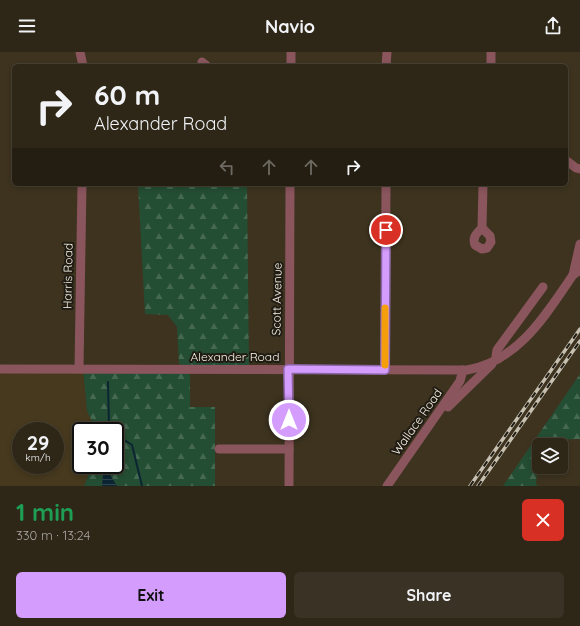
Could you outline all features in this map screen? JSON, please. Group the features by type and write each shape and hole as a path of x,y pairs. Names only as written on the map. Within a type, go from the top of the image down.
{"street":[{"path":"80,52 83,64"},
{"path":"291,52 291,64"},
{"path":"386,64 387,52"},
{"path":"491,52 491,64"},
{"path":"568,162 576,168 580,169"},
{"name":"Harris Road","path":"79,368 82,186"},
{"name":"Scott Avenue","path":"288,486 290,186"},
{"path":"385,370 386,186"},
{"path":"482,228 483,186"},
{"name":"Alexander Road","path":"0,369 463,370 480,367 498,359 519,344 532,332 577,272 579,252"},
{"path":"429,427 454,400 498,359 496,356 497,350 543,287"},
{"name":"Wallace Road","path":"387,486 460,381 463,370"},
{"path":"219,449 289,450"}],"shaded area":[{"path":"83,368 87,411 92,422 72,422 72,474 89,474 84,486 0,486 0,369"}],"green space":[{"path":"138,186 247,186 249,367 188,367 179,364 177,327 168,315 145,314"},
{"path":"83,368 190,369 190,407 215,407 215,486 117,486 110,474 124,474 124,422 92,422 87,411"},
{"path":"580,374 580,439 536,438"},
{"path":"532,444 532,474 537,474 536,484 538,486 503,486"},
{"path":"89,474 106,474 103,475 102,486 84,486"}],"water":[{"path":"110,474 117,486 102,486 103,475"}],"waterway":[{"path":"108,382 109,422"},
{"path":"124,440 132,445 142,486"}],"railway":[{"path":"470,486 580,329"},
{"path":"478,486 580,341"}],"slow traffic":[{"path":"385,308 385,365"}],"route":[{"path":"289,420 288,369 385,370 386,230"}]}
